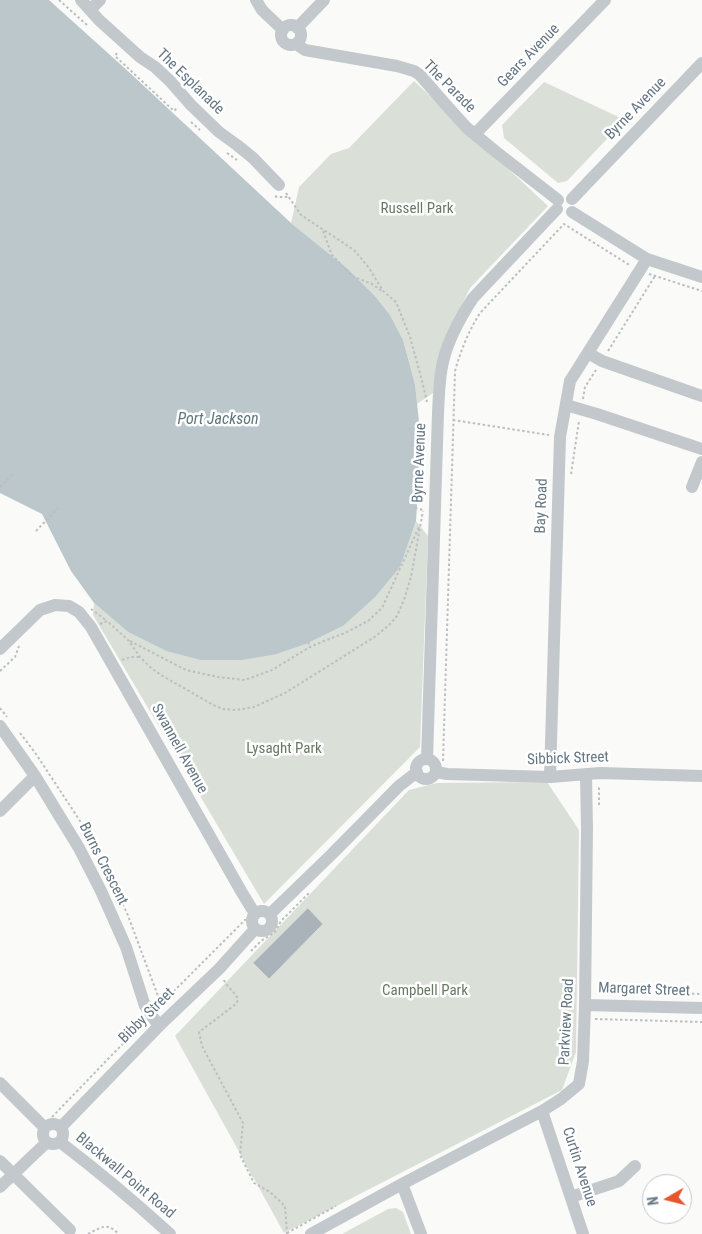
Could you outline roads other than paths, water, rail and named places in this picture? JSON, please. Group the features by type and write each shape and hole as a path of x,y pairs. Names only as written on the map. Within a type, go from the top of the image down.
{"street":[{"name":"The Esplanade","path":"81,0 99,20 170,81 190,105 219,132 254,158 279,185"},
{"path":"90,10 100,0"},
{"path":"256,0 262,10 283,30"},
{"path":"297,28 324,0"},
{"name":"Gears Avenue","path":"475,134 598,3"},
{"path":"291,26 297,28 300,37 297,43 288,45 283,41 281,36 283,30 285,27 291,26"},
{"name":"The Parade","path":"297,43 305,50 397,66 414,71 420,75 475,134 558,204"},
{"name":"Byrne Avenue","path":"572,206 702,64"},
{"path":"558,204 560,198 566,196 572,206 647,259 702,277"},
{"name":"Byrne Avenue","path":"427,758 438,413 443,363 447,348 461,315 473,298 558,204"},
{"name":"Bay Road","path":"550,777 560,437 570,381 647,259"},
{"path":"588,353 602,361 702,396"},
{"path":"566,405 702,449"},
{"path":"692,487 702,462"},
{"name":"Swannell Avenue","path":"0,649 40,610 55,605 69,606 80,612 113,664 241,891 252,921"},
{"name":"Burns Crescent","path":"0,726 35,776 79,848 126,947 145,1006 159,1026"},
{"path":"427,758 431,759 439,773 431,778 424,779 417,772 418,762 427,758"},
{"path":"270,914 399,786 417,772"},
{"name":"Sibbick Street","path":"439,773 550,777 600,773 702,776"},
{"name":"Parkview Road","path":"311,1234 542,1111 561,1099 579,1084 583,1061 585,1005 586,774"},
{"path":"0,811 35,776"},
{"path":"262,910 270,914 272,923 270,928 261,931 252,921 262,910"},
{"name":"Bibby Street","path":"61,1127 159,1026 219,969 252,921"},
{"name":"Margaret Street","path":"585,1005 702,1008"},
{"path":"0,1083 45,1128"},
{"name":"Curtin Avenue","path":"542,1111 583,1234"},
{"path":"54,1124 61,1127 64,1133 60,1142 53,1144 47,1142 43,1134 45,1128 54,1124"},
{"path":"0,1187 47,1142"},
{"name":"Blackwall Point Road","path":"60,1142 94,1168 170,1234"},
{"path":"0,1161 70,1230"},
{"path":"571,1197 619,1181 635,1166"},
{"path":"402,1184 421,1234"}],"water":[{"name":"Port Jackson","path":"0,0 49,0 291,223 348,269 375,296 390,315 403,340 415,384 421,441 416,521 400,567 375,597 343,626 306,644 277,654 242,660 201,660 166,651 128,632 94,603 71,571 42,514 0,493"}],"park label":[{"name":"Russell Park","path":"417,209"},
{"name":"Lysaght Park","path":"284,749"},
{"name":"Campbell Park","path":"425,991"}]}
